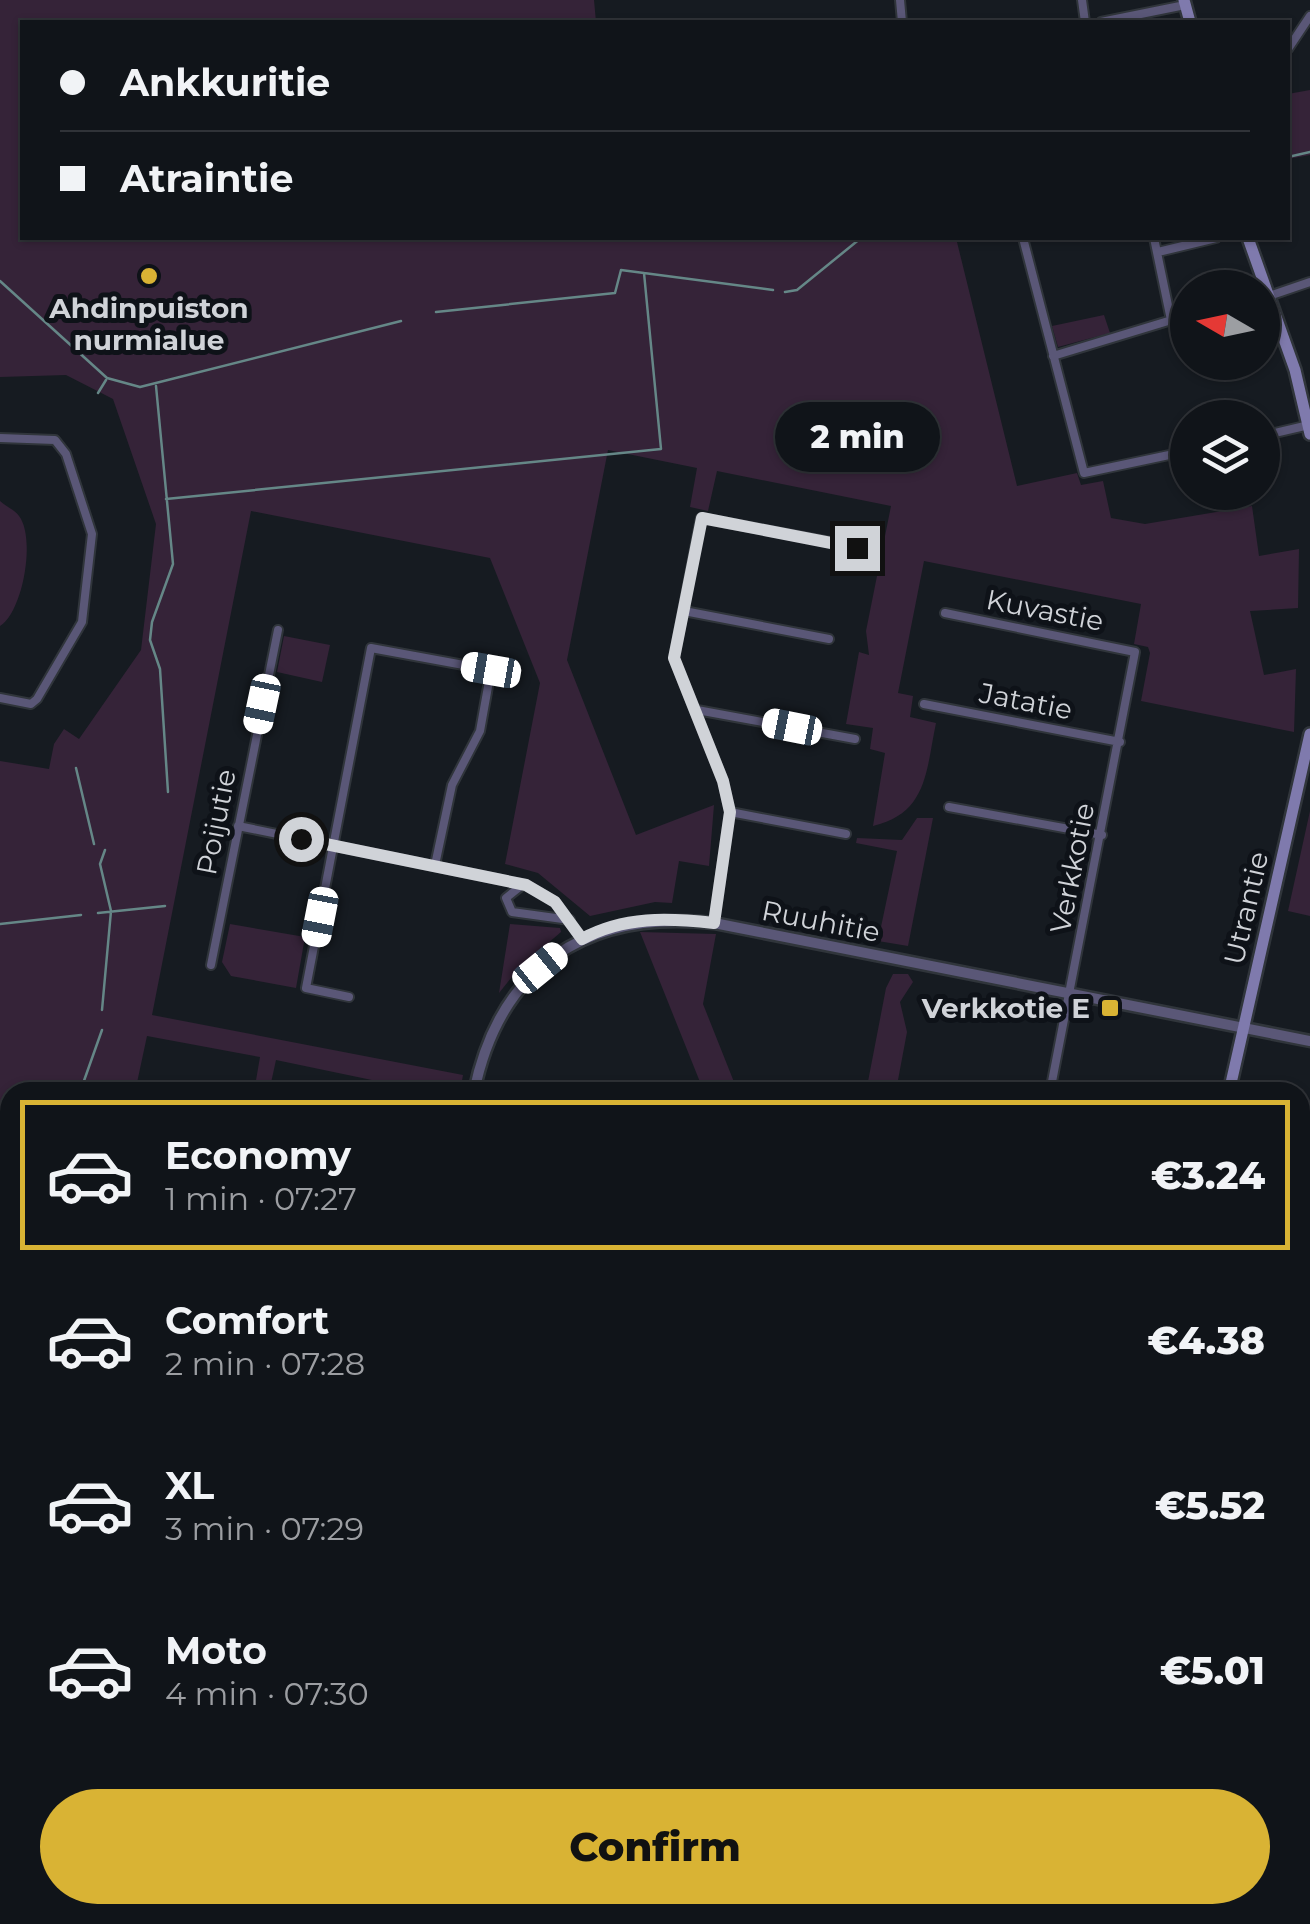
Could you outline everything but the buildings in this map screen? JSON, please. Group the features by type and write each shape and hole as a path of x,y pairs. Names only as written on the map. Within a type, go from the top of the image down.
{"main road":[{"path":"1249,240 1260,270"},
{"path":"1280,331 1310,434"},
{"name":"Utrantie","path":"1231,1082 1310,734"}],"street":[{"path":"1109,20 1185,2"},
{"path":"1290,46 1310,16"},
{"path":"1023,240 1084,472 1170,455"},
{"path":"1155,240 1170,315"},
{"path":"1158,252 1208,240"},
{"path":"1280,292 1310,282"},
{"path":"1053,356 1170,320"},
{"path":"1280,432 1309,425"},
{"path":"0,438 54,440 66,454 92,534 82,622 31,704 0,698"},
{"path":"714,923 730,812 723,781 674,658 702,518 857,548"},
{"path":"684,610 829,639"},
{"name":"Kuvastie","path":"945,613 1136,652"},
{"name":"Poijutie","path":"211,965 278,630"},
{"path":"349,997 306,988 371,648 491,670 480,731 452,785 436,865"},
{"name":"Verkkotie","path":"1052,1082 1136,652"},
{"name":"Jatatie","path":"924,704 1120,742"},
{"path":"697,710 855,739"},
{"path":"949,807 1102,836"},
{"path":"730,812 846,834"},
{"path":"238,826 526,885 555,902 582,939"},
{"path":"526,885 506,898 512,912 570,920"},
{"name":"Ruuhitie","path":"476,1082 484,1051 507,1003 540,968 604,929 648,919 714,923 1310,1042"}],"shaded area":[{"path":"0,0 594,0 596,20 20,20 20,240 956,240 1017,486 1077,473 1081,485 1103,481 1111,518 1145,524 1228,510 1253,510 1259,556 1299,549 1298,608 1250,611 1264,675 1296,669 1294,732 1141,701 1150,653 1148,647 1134,644 1141,604 924,561 898,693 913,696 910,717 936,723 930,757 921,787 905,811 873,826 885,753 870,749 873,728 846,724 859,652 869,655 866,631 891,506 717,471 708,511 690,507 697,468 608,450 567,660 636,835 714,805 709,866 679,861 672,903 655,902 590,916 538,873 505,864 540,683 490,558 251,511 152,1015 463,1075 462,1082 381,1082 276,1060 271,1082 256,1082 260,1057 147,1036 137,1082 0,1082 0,761 49,769 54,744 64,729 79,739 141,650 156,524 113,399 66,375 0,377"},
{"path":"1310,90 1310,155 1290,159 1290,94"},
{"path":"1104,315 1110,333 1058,347 1052,326"},
{"path":"0,501 17,514 24,526 27,557 21,591 0,626"},
{"path":"284,636 330,645 322,682 277,672"},
{"path":"1310,811 1310,916 1288,911"},
{"path":"917,818 933,818 908,946 878,941 897,851 856,843 857,838 902,840"},
{"path":"230,924 305,937 296,988 231,976 222,962"},
{"path":"510,924 560,928 561,932 519,968 499,993"},
{"path":"640,932 716,934 703,1004 734,1082 700,1082"},
{"path":"893,974 908,974 913,982 900,1002 907,1032 898,1080 901,1082 868,1082 886,988"}],"waterway":[{"path":"1290,157 1310,152"},
{"path":"785,292 797,290 859,240"},
{"path":"436,312 615,293 621,270 773,290"},
{"path":"166,499 661,449 644,273"},
{"path":"0,281 107,378 140,387 401,321"},
{"path":"98,393 106,380"},
{"path":"156,386 173,564 152,622 150,640 160,669 168,792"},
{"path":"76,768 94,844"},
{"path":"102,1010 111,911 100,864 105,850"},
{"path":"98,913 165,906"},
{"path":"0,924 81,915"},
{"path":"84,1082 102,1030"}],"place":[{"name":"Ahdinpuiston nurmialue","path":"149,276"},
{"name":"Verkkotie E","path":"1110,1008"}],"route":[{"path":"301,839 526,885 555,902 582,939 594,932 648,919 714,923 730,812 723,781 674,658 702,518 857,548"}]}
